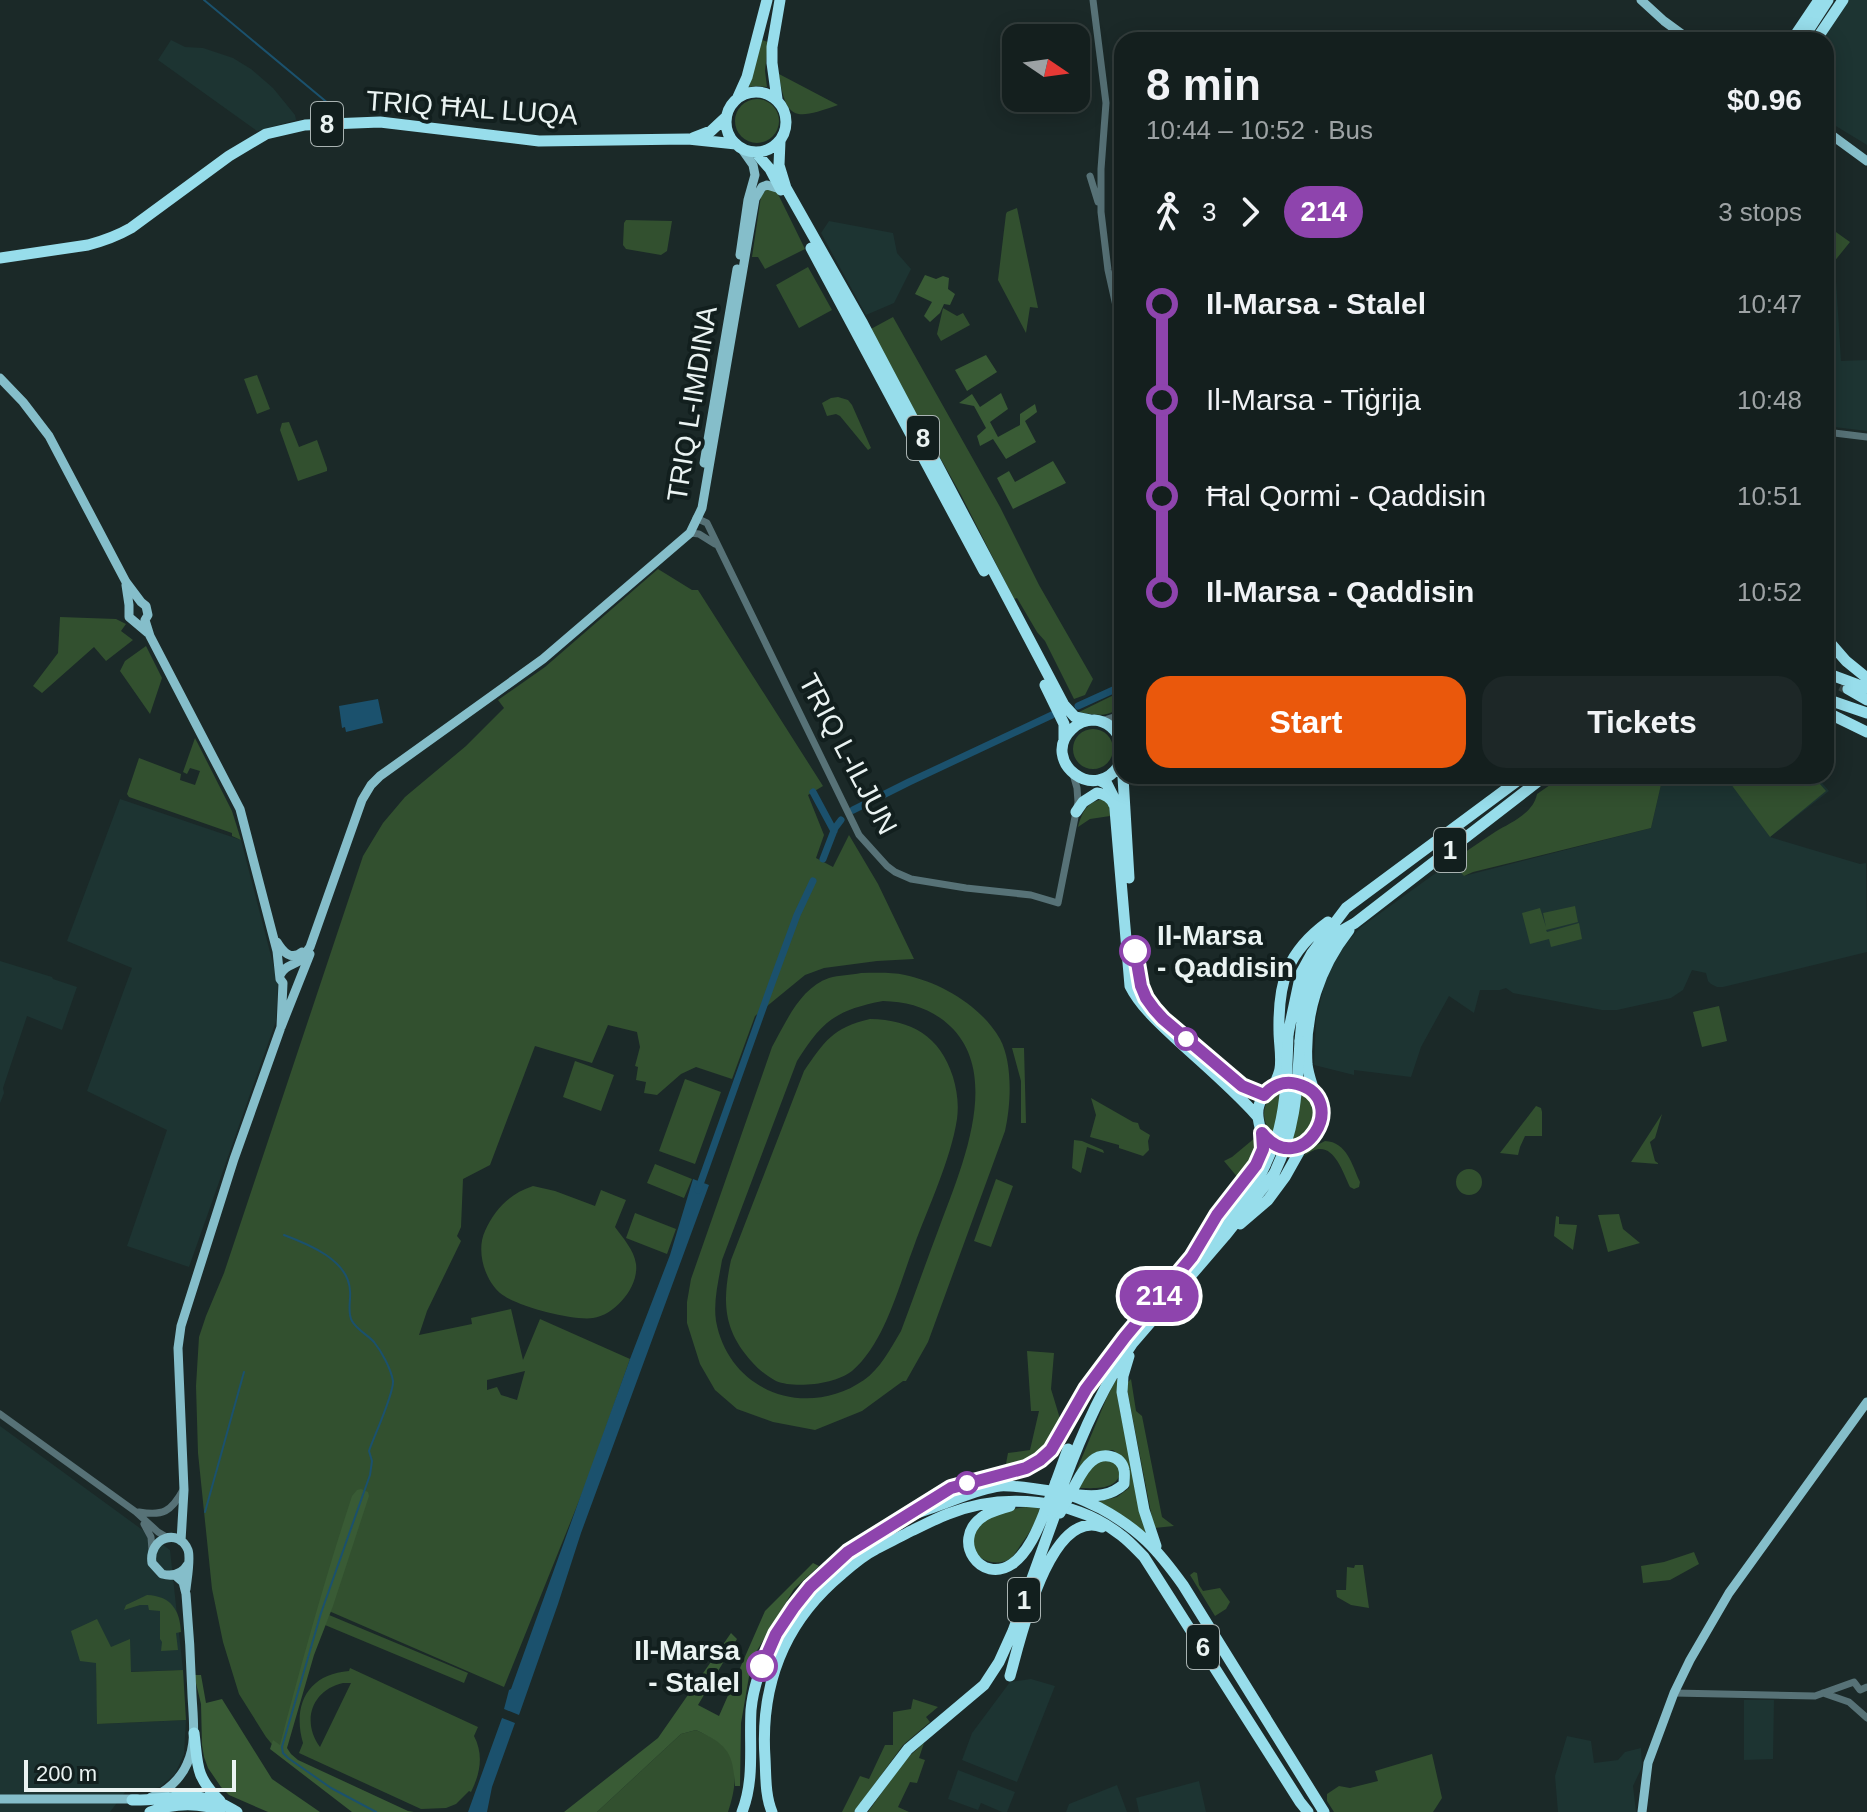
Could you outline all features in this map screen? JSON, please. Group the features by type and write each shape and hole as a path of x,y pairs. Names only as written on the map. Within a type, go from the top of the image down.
{"highway":[{"path":"738,98 747,77 767,0"},
{"path":"777,99 772,47 780,0"},
{"path":"1797,32 1819,0"},
{"path":"1807,32 1828,0"},
{"path":"1813,32 1834,0"},
{"path":"1821,32 1843,0"},
{"path":"738,98 758,92 777,99"},
{"name":"8","path":"726,117 732,103 738,98"},
{"name":"8","path":"777,99 787,119 780,141 779,165 786,188 863,324 1064,705 1075,717 1096,720 1114,728"},
{"path":"726,117 730,137 738,146"},
{"name":"TRIQ ĦAL LUQA","path":"688,139 711,131 726,117"},
{"name":"TRIQ ĦAL LUQA","path":"0,258 88,245 119,235 229,156 266,134 305,125 393,123 539,141 688,139 738,146"},
{"path":"756,153 772,148 780,141"},
{"name":"8","path":"738,146 756,153 770,169 1058,710 1064,724 1064,759 1073,774"},
{"path":"1834,647 1867,678"},
{"path":"1834,676 1867,688"},
{"path":"1848,689 1867,700"},
{"path":"1834,702 1867,713"},
{"path":"1834,716 1867,732"},
{"path":"1064,740 1074,726 1096,720"},
{"path":"1095,781 1114,772"},
{"path":"1073,774 1081,779 1107,784 1112,790 1130,986 1135,996 1257,1116"},
{"path":"1123,784 1132,922 1138,975 1146,998 1163,1019 1242,1086 1264,1095"},
{"path":"1491,800 1508,784"},
{"name":"1","path":"1129,1341 1192,1257 1260,1176 1282,1117 1288,1034 1301,973 1312,953 1346,908 1513,784"},
{"name":"1","path":"742,1812 751,1776 755,1686 776,1634 794,1607 825,1572 848,1552 951,1488 1026,1468 1051,1450 1086,1389 1225,1236 1274,1174 1284,1154 1294,1117 1304,999 1313,969 1334,935 1355,923 1535,784"},
{"path":"1077,807 1097,793 1105,794 1112,800 1115,810"},
{"path":"1192,1257 1217,1215 1256,1165 1263,1149 1258,1105 1273,1087 1280,1070 1278,1011 1288,965 1304,943 1337,917"},
{"path":"1225,1236 1268,1200 1318,1130 1320,1105 1307,1066 1313,1001 1321,974 1355,923"},
{"path":"1273,1087 1300,1084 1316,1096"},
{"path":"1262,1133 1271,1142 1283,1147 1295,1147 1307,1142"},
{"path":"1051,1510 1009,1506 980,1518 970,1530 968,1548 985,1568 1008,1567 1015,1562 1051,1510 1064,1488 1082,1418 1129,1341"},
{"path":"1129,1341 1122,1392 1144,1510 1159,1553"},
{"path":"1051,1510 1064,1488 1099,1456 1113,1457 1125,1471 1124,1484 1115,1491 1099,1496 1064,1488"},
{"name":"6","path":"900,1520 960,1497 1000,1486 1064,1488 1126,1523 1159,1553 1183,1585 1324,1812"},
{"name":"6","path":"772,1812 768,1801 764,1725 774,1669 792,1632 818,1596 853,1564 875,1549 948,1514 991,1503 1081,1513 1121,1535 1144,1557 1308,1812"},
{"name":"1","path":"860,1812 908,1749 984,1685 999,1662 1046,1540 1051,1510"},
{"path":"1010,1676 1043,1573 1062,1542 1077,1528 1097,1525 1121,1535"},
{"path":"194,1733 200,1777 224,1808"},
{"path":"132,1800 151,1801 184,1796 206,1798 224,1808"},
{"path":"150,1812 195,1804 237,1812"}],"main road":[{"path":"1641,0 1679,32"},
{"path":"1834,137 1867,161"},
{"name":"TRIQ L-IMDINA","path":"696,518 713,403 755,175 753,165 738,146"},
{"name":"TRIQ L-IMDINA","path":"696,518 702,508 755,199 762,187 767,185 780,189"},
{"path":"0,378 49,436 126,582 147,609 148,615 141,621"},
{"path":"281,1027 290,972 312,949 362,800 371,785 543,659 690,533 696,518"},
{"path":"126,582 129,617 141,621 150,636 240,809 272,936 290,972 290,986 297,984 234,1159 179,1334 184,1490 183,1518 174,1539"},
{"path":"129,605 140,602"},
{"path":"272,936 283,952 298,956 304,950 323,909"},
{"path":"1642,1812 1648,1763 1690,1660 1729,1593 1867,1402"},
{"path":"0,1799 132,1800 156,1796 180,1776 189,1762 194,1733 186,1594 188,1564 188,1550 174,1539 159,1541 152,1550 151,1560 156,1569 165,1575 175,1575 188,1564"},
{"path":"175,1575 183,1582 186,1594"}],"street":[{"path":"1093,0 1106,103 1101,212 1114,297"},
{"path":"1096,195 1101,169"},
{"path":"1090,176 1101,212"},
{"path":"1834,434 1867,437"},
{"name":"TRIQ L-ILJUN","path":"696,518 707,523 859,835 895,872 911,879 1031,895 1058,903 1077,807"},
{"path":"690,533 699,534 717,545"},
{"path":"1096,720 1114,717"},
{"path":"1073,774 1077,807"},
{"path":"1077,807 1084,790 1095,781"},
{"path":"0,1414 136,1512 158,1532 174,1539"},
{"path":"136,1512 156,1514 166,1511 173,1507 184,1490"},
{"path":"136,1512 148,1530 152,1550"},
{"path":"1674,1693 1815,1696 1854,1682 1863,1689 1849,1702"},
{"path":"1823,1693 1849,1702 1867,1718"}],"shaded area":[{"path":"1848,0 1867,0 1867,145 1834,125 1834,32 1826,32"},
{"path":"171,40 185,47 203,48 233,58 251,69 273,88 296,120 257,131 158,60"},
{"path":"829,221 893,233 897,253 911,269 894,303 866,315 821,233"},
{"path":"1834,280 1841,361 1867,360 1867,431 1834,427"},
{"path":"1661,784 1823,784 1829,791 1770,837 1860,864 1866,863 1867,952 1723,987 1711,984 1706,973 1692,970 1683,990 1671,998 1617,1010 1602,1010 1513,993 1506,988 1480,990 1474,1013 1449,996 1421,1047 1411,1077 1354,1070 1354,1075 1314,1065 1316,1019 1327,974 1341,949 1361,927 1451,862 1464,876 1651,828"},
{"path":"120,799 241,840 278,983 276,1021 189,1267 127,1246 167,1130 87,1091 132,968 67,941"},
{"path":"0,961 77,987 62,1030 27,1016 0,1103"},
{"path":"0,1426 170,1550 183,1670 96,1673 98,1724 186,1720 184,1754 175,1774 160,1787 139,1792 126,1791 110,1812 0,1812"},
{"path":"1031,1679 1055,1686 1017,1782 962,1760 972,1733 1010,1682"},
{"path":"1744,1700 1774,1700 1773,1759 1744,1760"},
{"path":"1567,1736 1591,1741 1594,1763 1618,1760 1625,1752 1641,1748 1642,1767 1633,1786 1636,1812 1558,1812 1555,1776"},
{"path":"958,1770 1015,1792 1007,1812 981,1803 978,1810 948,1799"},
{"path":"1199,1781 1206,1812 1139,1812 1136,1798"},
{"path":"1117,1785 1127,1812 1066,1812 1069,1804"}],"green space":[{"path":"762,40 768,42 767,87 749,87"},
{"path":"779,74 838,105 812,113 796,113 785,101"},
{"path":"757,99 773,105 779,121 773,137 757,143 741,137 735,121 741,105"},
{"path":"772,189 777,192 805,249 765,269 758,257 752,257 761,196"},
{"path":"1017,208 1038,308 1030,307 1026,333 998,280 1006,214"},
{"path":"626,220 672,221 667,251 661,255 626,249 623,245"},
{"path":"1834,231 1850,242 1834,262"},
{"path":"808,267 832,310 799,328 776,285"},
{"path":"925,275 936,279 943,276 949,278 948,289 955,294 950,305 944,304 930,322 924,316 932,302 915,294"},
{"path":"943,308 957,316 963,313 970,325 941,341 937,334"},
{"path":"893,317 1093,679 1085,695 1074,699 1045,641 1017,598 1014,599 961,495 869,330"},
{"path":"986,355 997,372 967,391 955,370"},
{"path":"257,375 270,409 257,414 244,379"},
{"path":"1001,393 1008,409 990,422 998,437 1020,425 1020,414 1035,404 1037,412 1025,421 1036,442 1006,459 993,439 980,446 977,436 986,428 974,406 959,403 972,394 980,407"},
{"path":"838,397 852,405 871,448 868,450 840,416 827,416 822,403"},
{"path":"289,422 299,447 317,440 327,471 298,481 280,430 282,423"},
{"path":"1053,461 1066,483 1013,509 997,478 1009,471 1015,482"},
{"path":"658,569 692,590 698,590 823,786 808,795 824,835 816,858 833,867 849,835 878,884 914,959 824,968 805,975 755,1016 732,1079 696,1067 681,1074 657,1095 644,1093 646,1082 636,1080 638,1067 635,1066 640,1047 637,1032 608,1025 592,1063 535,1046 490,1165 463,1179 461,1227 457,1236 461,1241 427,1311 419,1335 472,1324 471,1318 511,1309 523,1360 540,1319 630,1359 587,1481 504,1687 322,1608 280,1754 239,1694 223,1642 212,1589 198,1453 196,1386 199,1337 224,1273 363,856 383,823 405,797 466,746 504,708 498,700 545,667","holes":["525,1371 517,1400 501,1395 497,1387 487,1390 487,1380"]},
{"path":"60,617 116,619 126,624 121,631 133,640 106,661 94,647 42,693 33,686 58,653"},
{"path":"146,646 162,678 150,714 120,671 125,661"},
{"path":"1114,695 1113,712 1102,715 1079,712"},
{"path":"1093,729 1107,735 1113,749 1107,763 1093,769 1079,763 1073,749 1079,735"},
{"path":"195,738 232,811 241,840 232,833 127,794 139,758 181,774 180,780 195,785 200,771 190,768 187,774 183,772"},
{"path":"1551,784 1661,784 1651,828 1464,876 1451,862 1520,817 1531,807 1537,794"},
{"path":"1731,784 1820,784 1826,791 1770,837"},
{"path":"1103,799 1109,803 1110,816 1090,819 1078,827 1086,808"},
{"path":"1575,906 1578,922 1546,930 1579,923 1582,939 1551,947 1549,939 1530,944 1522,913 1540,908 1546,927 1543,913"},
{"path":"857,974 905,975 946,990 971,1006 992,1027 1004,1049 1010,1084 1009,1109 1005,1131 928,1342 906,1381 862,1411 815,1430 773,1422 737,1409 715,1390 700,1364 687,1323 687,1302 691,1279 772,1047 795,1007 810,989 829,978","holes":["883,1001 919,1007 935,1015 950,1026 966,1047 974,1071 975,1097 966,1152 901,1331 880,1364 864,1380 842,1392 818,1398 795,1398 773,1392 753,1381 736,1366 724,1346 715,1313 722,1260 797,1061 806,1047 823,1027 842,1013"]},
{"path":"1719,1006 1727,1041 1702,1047 1693,1012"},
{"path":"870,1019 911,1027 932,1041 940,1051 957,1092 958,1113 954,1134 896,1295 874,1345 852,1371 836,1379 815,1384 784,1383 757,1367 742,1350 730,1327 726,1289 731,1260 804,1071 838,1031"},
{"path":"1012,1048 1024,1048 1026,1123 1021,1123 1021,1081"},
{"path":"575,1061 614,1075 601,1111 563,1097"},
{"path":"685,1079 721,1092 695,1164 659,1151"},
{"path":"1290,1088 1308,1096 1316,1114 1308,1132 1290,1140 1272,1132 1264,1114 1272,1096"},
{"path":"1091,1098 1138,1123 1140,1129 1150,1135 1149,1150 1143,1156 1090,1137 1096,1115"},
{"path":"1536,1106 1542,1112 1542,1136 1525,1136 1518,1155 1500,1153"},
{"path":"1662,1114 1655,1138 1650,1142 1655,1161 1659,1164 1631,1162"},
{"path":"1256,1137 1251,1159 1239,1179 1224,1161"},
{"path":"1074,1140 1104,1153 1087,1147 1081,1173 1072,1168"},
{"path":"1325,1141 1344,1150 1360,1182 1359,1187 1350,1187 1338,1162 1327,1151 1312,1151 1303,1157 1311,1148"},
{"path":"655,1164 692,1179 684,1198 647,1183"},
{"path":"1469,1169 1478,1173 1482,1182 1478,1191 1469,1195 1460,1191 1456,1182 1460,1173"},
{"path":"996,1179 1013,1186 991,1247 974,1241"},
{"path":"533,1186 595,1206 601,1190 626,1200 615,1227 633,1254 636,1273 630,1290 609,1312 584,1318 545,1312 507,1298 494,1287 483,1264 481,1247 485,1231 504,1203"},
{"path":"635,1213 676,1229 667,1254 626,1238"},
{"path":"1619,1214 1623,1229 1640,1243 1608,1252 1598,1215"},
{"path":"1556,1216 1559,1217 1559,1224 1577,1225 1573,1250 1554,1236"},
{"path":"1027,1351 1054,1353 1051,1389 1061,1422 1054,1432 1057,1435 1040,1453 1005,1469 1008,1453 1030,1450 1039,1411 1031,1411"},
{"path":"1117,1378 1119,1406 1146,1534 1097,1502 1117,1497 1129,1488 1127,1466 1118,1454 1113,1450 1096,1454 1076,1472"},
{"path":"1131,1379 1136,1411 1142,1416 1162,1517 1174,1526 1154,1528 1126,1384"},
{"path":"1108,1458 1122,1468 1116,1481 1106,1487 1079,1488 1094,1466"},
{"path":"361,1489 369,1496 314,1655 287,1748 298,1760 414,1812 352,1812 270,1749 273,1740 280,1745 342,1527 352,1496"},
{"path":"1033,1506 1040,1509 1037,1519 1011,1558 995,1562 979,1557 973,1548 972,1537 982,1522 1002,1512"},
{"path":"1694,1552 1699,1564 1670,1580 1643,1583 1641,1566"},
{"path":"813,1563 819,1566 794,1589 752,1659 741,1723 740,1786 735,1786 726,1750 696,1730 681,1734 597,1812 564,1812 658,1738 731,1633 737,1639 698,1705 719,1716 765,1611"},
{"path":"1355,1565 1363,1565 1369,1608 1351,1605 1337,1597 1336,1590 1346,1590 1347,1567 1354,1568"},
{"path":"1194,1572 1203,1591 1220,1588 1230,1602 1226,1609 1215,1616 1190,1575"},
{"path":"147,1595 168,1601 176,1611 181,1632 176,1633 178,1650 161,1651 160,1611 149,1610 148,1605 124,1610 126,1605"},
{"path":"329,1615 468,1673 464,1683 325,1625"},
{"path":"97,1619 111,1647 130,1639 131,1672 183,1670 186,1720 97,1724 96,1663 80,1661 71,1631"},
{"path":"350,1668 478,1727 474,1736 480,1764 471,1792 446,1808 421,1809 299,1753 303,1743 300,1716 306,1694 323,1678 349,1671","holes":["351,1683 320,1747 311,1727 317,1699 332,1687"]},
{"path":"194,1675 201,1675 206,1703 222,1699 272,1779 320,1812 268,1812 229,1795 221,1787 204,1757 201,1704"},
{"path":"913,1699 938,1707 926,1717 930,1722 903,1745 854,1812 842,1812 860,1776 869,1779 885,1745 893,1745 893,1712 911,1709"},
{"path":"696,1730 723,1745 732,1760 734,1782 728,1812 597,1812 681,1734"},
{"path":"924,1743 919,1758 925,1760 917,1783 910,1782 898,1807 909,1812 868,1812 905,1760"},
{"path":"1432,1754 1442,1798 1433,1812 1334,1812 1327,1801 1327,1794 1339,1786 1350,1788 1378,1781 1375,1771"}],"water":[{"path":"378,699 383,723 346,732 345,727 342,728 339,706"},
{"path":"693,1179 709,1185 581,1533 519,1715 504,1709 509,1690 670,1255"},
{"path":"502,1718 515,1723 492,1787 487,1812 468,1812"}],"waterway":[{"path":"204,0 341,114"},
{"path":"1078,706 1114,690"},
{"path":"853,810 1052,715"},
{"path":"813,792 834,831"},
{"path":"823,859 841,820"},
{"path":"698,1190 797,915 813,881"},
{"path":"284,1235 326,1255 343,1270 350,1291 351,1318 377,1346 393,1381 369,1451 372,1461 370,1475 321,1613 282,1747 288,1758 331,1788 376,1812"},
{"path":"205,1512 244,1372"}],"tunnel":[{"path":"1834,682 1848,689"}],"bus line":[{"name":"214","path":"762,1666 776,1634 794,1607 810,1587 848,1552 951,1488 1026,1468 1051,1450 1086,1389 1192,1257 1217,1215 1256,1165 1263,1149 1262,1133 1271,1142 1289,1148 1304,1144 1315,1136 1322,1115 1316,1096 1300,1084 1282,1084 1264,1095 1242,1086 1154,1009 1141,986 1135,951"}],"place":[{"name":"Il-Marsa - Qaddisin","path":"1135,951"},
{"name":"Il-Marsa - Stalel","path":"762,1666"}]}
